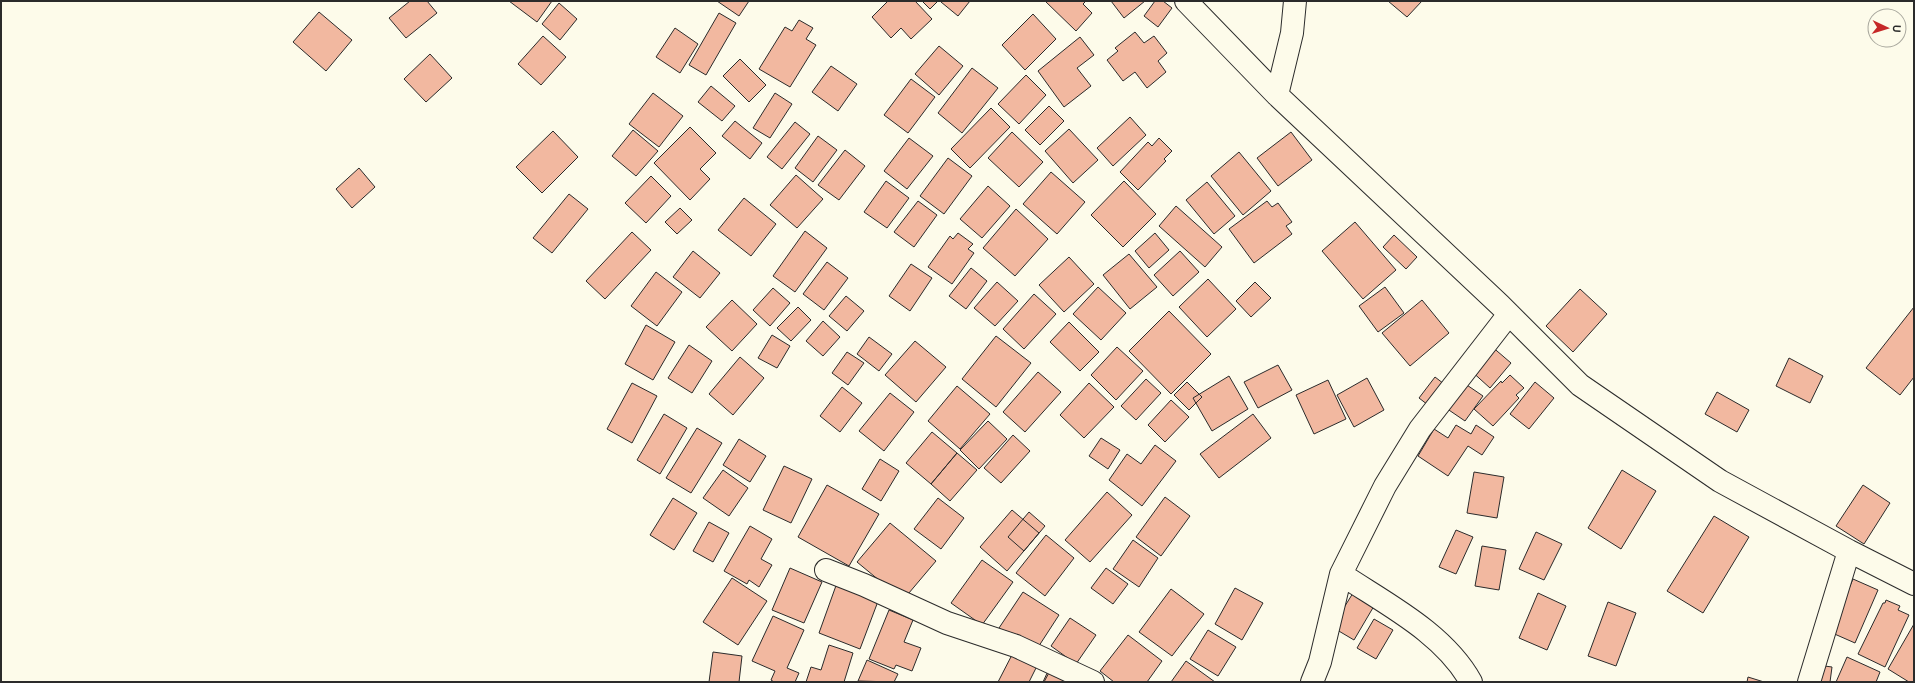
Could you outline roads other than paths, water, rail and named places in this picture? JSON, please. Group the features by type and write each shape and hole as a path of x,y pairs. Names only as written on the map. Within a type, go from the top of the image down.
{"street":[{"path":"1186,1 1277,95 1587,389 1720,481 1849,551 1914,584"},
{"path":"1277,95 1292,33 1295,1"},
{"path":"1312,682 1320,662 1341,574 1385,486 1420,429 1509,314"},
{"path":"1809,682 1849,551"},
{"path":"826,570 864,585 947,623 1016,646 1093,682"},
{"path":"1341,574 1416,625 1444,648 1471,682"}]}
